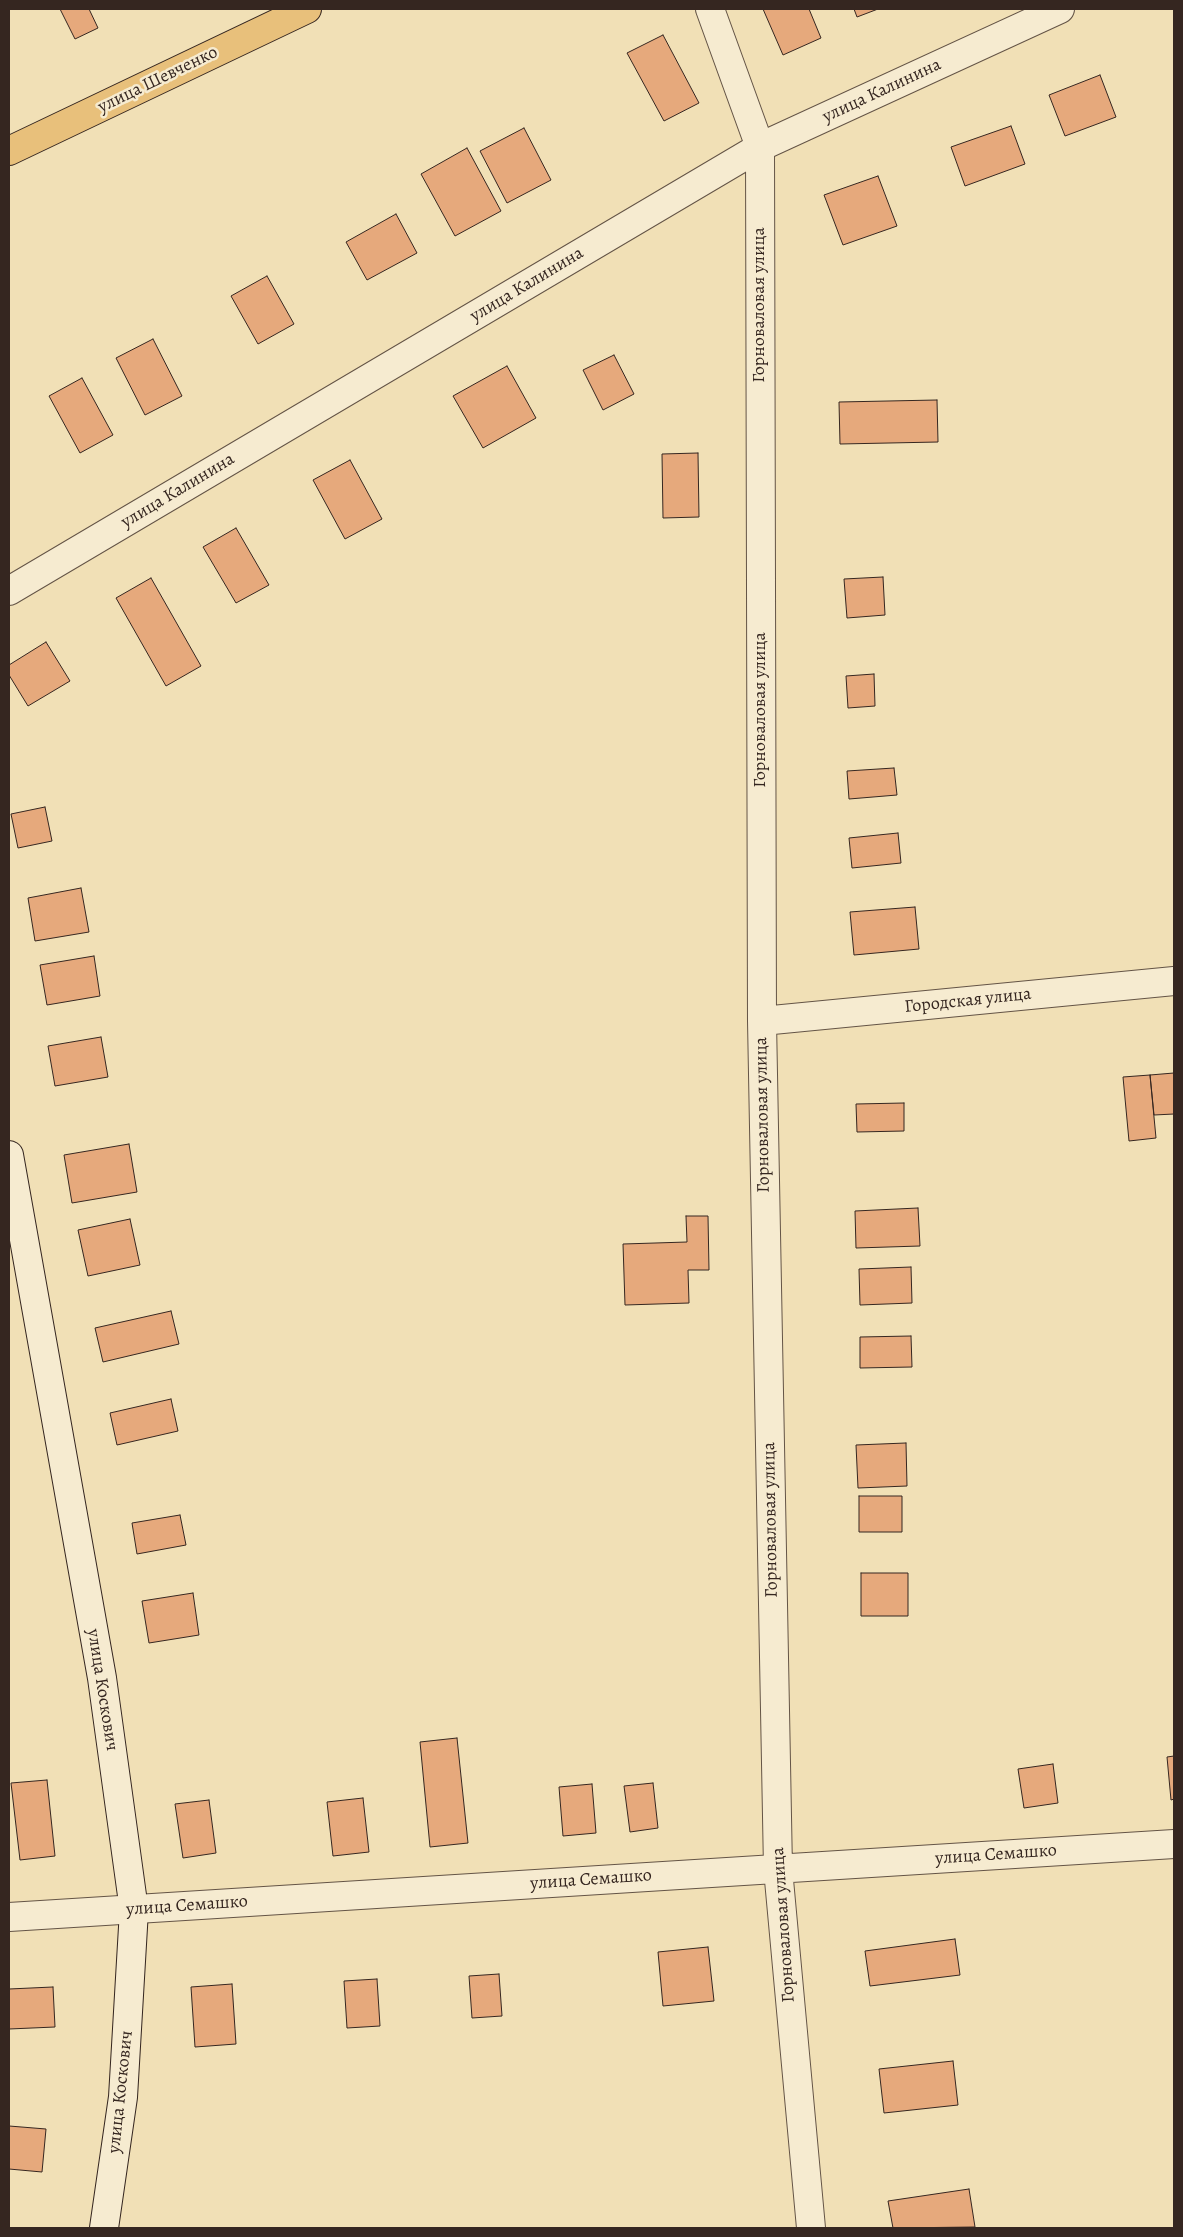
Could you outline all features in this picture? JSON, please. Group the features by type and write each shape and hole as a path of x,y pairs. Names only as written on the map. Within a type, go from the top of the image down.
{"main road":[{"name":"улица Шевченко","path":"9,151 307,9"}],"street":[{"name":"Горноваловая улица","path":"710,9 760,147 762,1021 778,1868 811,2228"},
{"name":"улица Калинина","path":"9,591 760,147 1060,9"},
{"name":"Городская улица","path":"762,1021 1174,981"},
{"name":"улица Коскович","path":"9,1155 102,1678 134,1910 123,2097 104,2228"},
{"name":"улица Семашко","path":"9,1917 1174,1844"}],"building":[{"path":"60,9 89,9 98,28 75,39"},
{"path":"763,9 809,9 821,38 783,55"},
{"path":"854,9 878,9 857,17"},
{"path":"663,35 699,103 664,121 627,53"},
{"path":"1100,75 1116,117 1065,136 1049,95"},
{"path":"1011,126 1025,164 965,186 951,147"},
{"path":"524,128 551,180 507,203 480,151"},
{"path":"467,148 501,211 455,236 421,174"},
{"path":"878,176 897,226 843,245 824,195"},
{"path":"396,214 417,253 367,280 346,242"},
{"path":"267,276 294,324 258,344 231,296"},
{"path":"153,339 182,396 145,415 116,358"},
{"path":"614,355 634,394 603,410 583,370"},
{"path":"507,366 536,418 483,448 453,396"},
{"path":"82,378 113,435 80,453 49,396"},
{"path":"937,400 938,442 840,444 839,402"},
{"path":"698,453 699,517 663,518 662,454"},
{"path":"350,460 382,519 345,539 313,480"},
{"path":"236,528 269,585 236,603 203,547"},
{"path":"883,577 885,615 847,618 844,579"},
{"path":"151,578 201,666 166,686 116,598"},
{"path":"46,642 70,681 28,706 9,675 9,665"},
{"path":"874,674 875,706 848,708 846,676"},
{"path":"894,768 897,795 849,799 847,771"},
{"path":"45,807 52,841 18,848 11,814"},
{"path":"898,833 901,863 852,868 849,838"},
{"path":"81,888 89,932 35,941 28,898"},
{"path":"915,907 919,949 854,955 850,912"},
{"path":"94,956 100,996 47,1005 40,965"},
{"path":"101,1037 108,1077 55,1086 48,1046"},
{"path":"1174,1073 1174,1114 1154,1115 1150,1075"},
{"path":"1150,1075 1156,1138 1129,1141 1123,1077"},
{"path":"904,1103 904,1131 857,1132 856,1104"},
{"path":"129,1144 137,1192 72,1203 64,1155"},
{"path":"918,1208 920,1246 856,1248 855,1211"},
{"path":"686,1216 708,1216 709,1270 688,1270 689,1303 625,1305 623,1244 687,1242"},
{"path":"130,1219 140,1265 88,1276 78,1230"},
{"path":"911,1267 912,1303 860,1305 859,1269"},
{"path":"171,1311 179,1344 103,1362 95,1328"},
{"path":"911,1336 912,1367 860,1368 860,1337"},
{"path":"171,1399 178,1431 117,1445 110,1413"},
{"path":"906,1443 907,1486 858,1488 856,1445"},
{"path":"859,1496 902,1496 902,1532 859,1532"},
{"path":"180,1515 186,1545 137,1554 132,1523"},
{"path":"861,1573 908,1573 908,1616 861,1616"},
{"path":"193,1593 199,1635 149,1643 142,1601"},
{"path":"457,1738 468,1843 430,1847 420,1742"},
{"path":"1174,1756 1174,1799 1171,1800 1167,1757"},
{"path":"1053,1764 1058,1803 1024,1808 1018,1769"},
{"path":"47,1780 55,1856 20,1860 11,1783"},
{"path":"653,1783 658,1828 630,1832 624,1786"},
{"path":"592,1784 596,1833 563,1836 559,1787"},
{"path":"363,1798 369,1852 333,1856 327,1802"},
{"path":"209,1800 216,1853 183,1858 175,1804"},
{"path":"955,1939 960,1975 870,1986 865,1951"},
{"path":"708,1947 714,2001 663,2006 658,1952"},
{"path":"499,1974 502,2016 472,2018 469,1976"},
{"path":"377,1979 380,2026 347,2028 344,1981"},
{"path":"232,1984 236,2044 195,2047 191,1987"},
{"path":"53,1987 55,2027 9,2029 9,1989"},
{"path":"953,2061 958,2105 884,2113 879,2069"},
{"path":"9,2126 46,2129 42,2172 9,2169"},
{"path":"969,2189 975,2227 893,2228 888,2201"}]}
